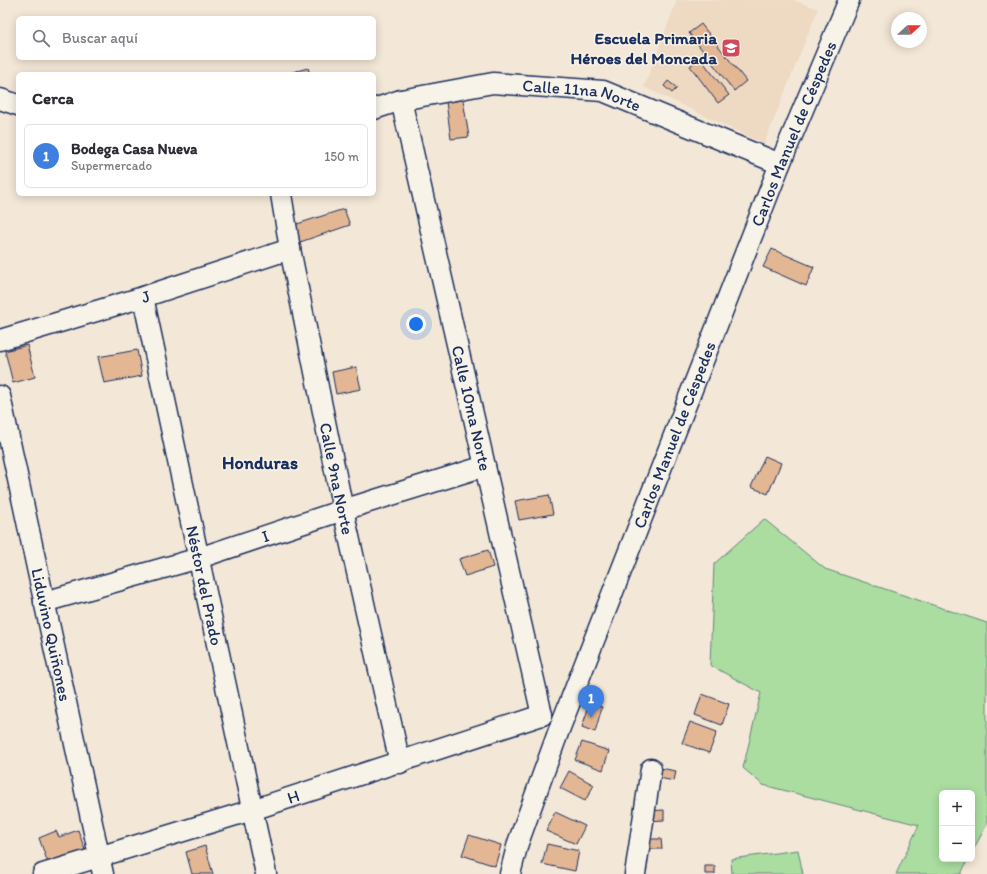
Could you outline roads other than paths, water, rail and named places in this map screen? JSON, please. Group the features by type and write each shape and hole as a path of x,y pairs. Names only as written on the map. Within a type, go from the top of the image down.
{"street":[{"name":"Carlos Manuel de Céspedes","path":"510,874 518,843 559,730 780,164 849,0"},
{"name":"Calle 11na Norte","path":"376,107 401,100 493,83 603,91 780,164"},
{"path":"0,99 16,103"},
{"name":"Calle 10ma Norte","path":"401,100 542,715"},
{"name":"Calle 9na Norte","path":"281,196 290,249 343,510 400,763"},
{"name":"J","path":"0,340 143,297 290,249"},
{"name":"Néstor del Prado","path":"143,297 266,874"},
{"name":"Liduvino Quiñones","path":"0,396 102,866"},
{"name":"I","path":"44,602 199,558 343,510 485,466"},
{"path":"542,715 559,730"},
{"name":"H","path":"43,874 102,866 252,810 400,763 542,715"},
{"path":"635,874 651,768"}],"place":[{"name":"Escuela Primaria Héroes del Moncada","path":"731,48"},
{"name":"Bodega Casa Nueva","path":"591,718"}],"district":[{"name":"Honduras","path":"260,463"}]}
